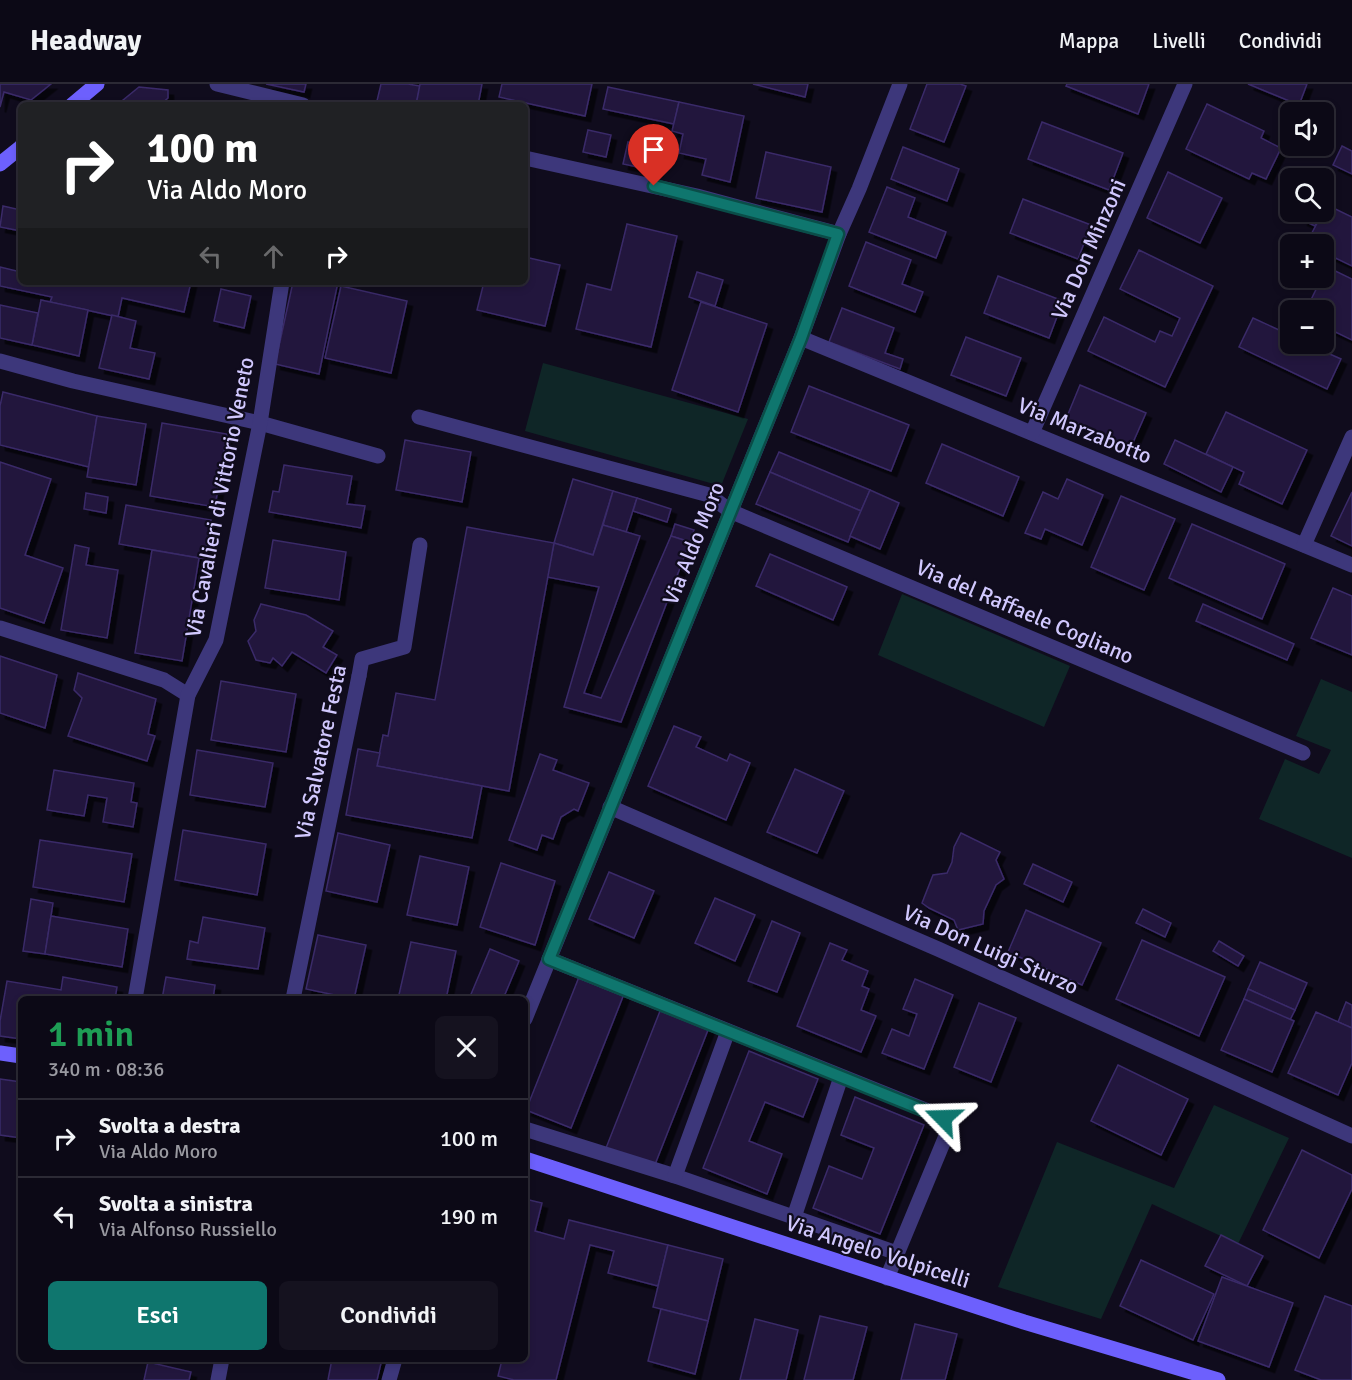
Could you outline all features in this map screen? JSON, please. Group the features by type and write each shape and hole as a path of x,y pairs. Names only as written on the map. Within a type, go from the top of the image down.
{"street":[{"path":"76,102 97,84"},
{"path":"217,84 291,102"},
{"name":"Via Aldo Moro","path":"528,1012 801,338 838,234 859,189 900,84"},
{"name":"Via Don Minzoni","path":"1032,433 1185,84"},
{"path":"0,164 18,149"},
{"path":"528,159 697,196 838,234"},
{"name":"Via Cavalieri di Vittorio Veneto","path":"136,996 188,695 216,640 260,423 282,285"},
{"name":"Via Marzabotto","path":"801,338 1352,565"},
{"path":"0,361 73,381 260,423 378,456"},
{"name":"Via del Raffaele Cogliano","path":"419,417 708,495 730,511 1303,753"},
{"path":"1304,545 1352,437"},
{"name":"Via Salvatore Festa","path":"294,996 362,659 404,647 420,545"},
{"path":"0,628 164,680 188,695"},
{"name":"Via Don Luigi Sturzo","path":"610,807 938,949 1352,1136"},
{"path":"549,959 943,1118 948,1131 887,1278"},
{"path":"675,1176 728,1031"},
{"path":"0,1053 18,1056"},
{"path":"794,1217 841,1077"},
{"path":"528,1131 675,1176 897,1253"},
{"name":"Via Angelo Volpicelli","path":"528,1160 1024,1322 1218,1380"},
{"path":"218,1380 221,1362"},
{"path":"389,1380 394,1362"}],"green space":[{"path":"543,363 748,419 721,486 525,431"},
{"path":"902,594 1070,666 1044,727 878,655"},
{"path":"1321,679 1352,692 1352,858 1259,819 1285,759 1319,774 1331,750 1296,736"},
{"path":"1214,1105 1289,1138 1238,1244 1152,1204 1101,1319 998,1287 1057,1142 1174,1188"}],"building":[{"path":"0,84 51,84 31,100 4,92 0,107"},
{"path":"266,84 306,84 304,92"},
{"path":"381,84 420,86 417,102 377,102"},
{"path":"420,84 482,84 479,102 417,102"},
{"path":"502,84 592,84 585,116 499,97"},
{"path":"753,84 808,84 805,97"},
{"path":"927,84 966,86 944,142 910,129"},
{"path":"1067,84 1149,84 1138,114 1066,86"},
{"path":"1248,84 1307,84 1300,102 1292,102"},
{"path":"139,87 168,90 168,98 163,102 121,102"},
{"path":"608,87 679,102 674,124 603,109"},
{"path":"679,102 744,116 730,182 702,175 706,159 679,153 683,134 672,131"},
{"path":"1207,104 1264,131 1261,138 1280,148 1266,179 1252,173 1249,179 1186,149"},
{"path":"1042,122 1123,153 1109,190 1028,159"},
{"path":"588,130 611,135 606,157 583,152"},
{"path":"628,142 662,149 657,171 623,164"},
{"path":"1342,146 1352,151 1352,174 1333,165"},
{"path":"903,147 959,169 947,201 891,179"},
{"path":"766,152 831,167 822,212 756,198"},
{"path":"1168,172 1222,198 1200,243 1147,218"},
{"path":"887,187 915,198 908,217 946,232 936,258 869,232"},
{"path":"1023,199 1091,225 1078,259 1010,233"},
{"path":"3,206 18,209 18,230 0,227"},
{"path":"1334,208 1352,217 1352,266 1334,257 1334,234 1311,234 1318,222 1334,222"},
{"path":"627,224 677,236 651,347 576,329 587,284 611,290"},
{"path":"866,242 911,260 902,284 923,292 915,312 849,286"},
{"path":"1139,250 1213,286 1165,387 1088,351 1104,317 1155,342 1160,331 1172,336 1180,318 1120,289"},
{"path":"528,258 560,265 545,326 477,310 483,285 528,285"},
{"path":"0,267 18,271 18,285 190,285 184,312 122,298 118,317 50,302 52,297 0,286"},
{"path":"1334,270 1352,279 1352,340 1334,331 1334,300 1311,300 1317,288 1334,288"},
{"path":"697,272 723,280 715,306 689,297"},
{"path":"998,276 1063,301 1049,338 984,313"},
{"path":"292,285 337,285 319,374 275,364"},
{"path":"341,286 407,301 391,373 325,358"},
{"path":"221,289 251,296 244,328 214,321"},
{"path":"41,300 88,310 79,356 32,345"},
{"path":"701,302 767,324 738,412 672,390"},
{"path":"0,305 38,313 32,345 0,338"},
{"path":"842,308 894,328 885,353 903,359 900,369 829,342"},
{"path":"112,315 136,321 130,348 155,353 149,379 99,368"},
{"path":"1253,318 1280,330 1280,354 1330,354 1341,359 1327,389 1239,347"},
{"path":"966,337 1021,358 1006,396 951,375"},
{"path":"1080,385 1146,413 1131,447 1066,419"},
{"path":"809,386 909,425 891,471 791,432"},
{"path":"3,392 97,416 89,467 0,445 0,406"},
{"path":"1226,412 1307,450 1282,504 1239,484 1244,472 1206,454"},
{"path":"97,416 146,424 136,485 87,477"},
{"path":"162,423 227,434 215,507 150,496"},
{"path":"405,440 471,452 462,502 396,490"},
{"path":"1175,440 1233,467 1221,492 1164,464"},
{"path":"942,444 1019,477 1003,516 926,483"},
{"path":"779,452 870,490 861,511 770,472"},
{"path":"0,462 51,479 25,555 63,568 44,623 0,608"},
{"path":"284,465 352,476 347,504 365,506 361,528 269,512 273,491 279,492"},
{"path":"770,472 861,511 848,542 756,504"},
{"path":"573,479 613,491 593,555 554,543"},
{"path":"1067,479 1103,495 1082,545 1045,529 1041,539 1025,533 1043,492 1058,499"},
{"path":"870,490 899,503 880,549 850,536"},
{"path":"613,491 637,498 626,532 603,525"},
{"path":"1352,492 1352,546 1331,536"},
{"path":"86,493 108,497 106,513 84,509"},
{"path":"1121,496 1175,519 1144,590 1091,567"},
{"path":"637,498 671,509 667,522 633,511"},
{"path":"126,505 211,520 205,559 119,544"},
{"path":"675,524 694,530 690,542 671,536"},
{"path":"1192,524 1285,564 1262,619 1169,578"},
{"path":"603,525 640,536 584,693 601,698 671,536 690,542 621,722 564,707 599,587 547,577 554,543 593,555"},
{"path":"467,527 554,543 509,791 377,766 383,735 388,736 396,693 435,700"},
{"path":"273,540 346,552 339,600 265,588"},
{"path":"75,545 89,548 86,565 118,570 107,638 61,630"},
{"path":"152,550 199,558 182,661 135,653"},
{"path":"770,554 847,587 833,620 756,586"},
{"path":"1333,588 1352,596 1352,655 1311,638"},
{"path":"261,604 306,615 333,631 323,647 337,655 326,673 292,652 282,666 273,658 270,663 256,660 248,641 256,631 254,620"},
{"path":"1203,604 1294,644 1287,660 1196,621"},
{"path":"0,656 57,675 45,728 0,713"},
{"path":"78,673 156,699 148,734 155,736 147,761 68,736 82,698 74,690"},
{"path":"221,681 296,694 286,752 211,740"},
{"path":"674,726 701,737 696,747 727,761 730,754 750,763 726,820 648,786"},
{"path":"358,749 380,753 377,766 482,786 472,838 346,815"},
{"path":"197,750 273,763 265,807 190,795"},
{"path":"540,754 557,760 553,770 589,783 578,811 574,809 561,817 553,839 542,835 537,850 509,840"},
{"path":"795,769 844,791 817,853 767,832"},
{"path":"54,770 134,783 131,802 137,803 133,827 103,822 107,798 88,795 84,816 47,810"},
{"path":"183,830 266,844 257,895 175,880"},
{"path":"338,833 390,845 377,902 326,891"},
{"path":"961,833 1000,852 996,860 1004,879 996,885 984,911 983,924 958,930 954,920 922,903 933,875 947,873 952,862 954,847"},
{"path":"40,840 132,854 124,902 33,887"},
{"path":"420,856 469,867 457,925 407,915"},
{"path":"501,863 555,881 535,945 480,927"},
{"path":"1033,864 1072,882 1063,902 1024,884"},
{"path":"609,872 654,891 634,938 589,919"},
{"path":"715,898 755,915 735,961 695,943"},
{"path":"31,899 53,903 45,954 23,951"},
{"path":"1143,909 1171,923 1165,937 1136,923"},
{"path":"1026,910 1101,943 1082,985 1008,952"},
{"path":"51,916 128,929 122,967 45,954"},
{"path":"203,917 265,928 258,969 187,959 190,941 198,943"},
{"path":"772,921 800,933 777,992 748,981"},
{"path":"318,935 366,945 355,996 340,996 306,989"},
{"path":"1142,940 1225,977 1199,1036 1116,999"},
{"path":"1219,941 1244,956 1238,966 1213,951"},
{"path":"411,942 456,951 447,996 399,996"},
{"path":"830,943 847,950 842,960 868,971 862,986 869,989 861,1010 876,1016 861,1052 797,1026"},
{"path":"490,949 519,961 504,996 470,996"},
{"path":"1260,962 1307,983 1295,1010 1248,989"},
{"path":"63,977 117,987 116,996 18,996 18,1039 0,1036 0,1021 7,981 61,990"},
{"path":"166,977 215,985 213,996 163,996"},
{"path":"579,977 624,994 571,1128 528,1111 528,1105"},
{"path":"915,979 953,995 924,1069 882,1053 892,1029 909,1036 917,1014 903,1009"},
{"path":"1248,989 1295,1010 1290,1020 1244,999"},
{"path":"1244,999 1294,1021 1272,1072 1221,1050"},
{"path":"1346,1002 1352,1005 1352,1028 1338,1022"},
{"path":"979,1003 1016,1018 991,1082 954,1067"},
{"path":"662,1006 710,1025 654,1167 606,1148"},
{"path":"1316,1012 1352,1028 1352,1063 1338,1095 1288,1073"},
{"path":"749,1051 818,1079 803,1117 765,1102 749,1141 782,1154 767,1194 703,1168"},
{"path":"1118,1065 1188,1099 1161,1155 1091,1121"},
{"path":"0,1079 18,1082 18,1138 0,1135"},
{"path":"855,1097 924,1125 880,1234 813,1208 829,1166 862,1179 874,1148 841,1135"},
{"path":"1302,1150 1352,1175 1352,1189 1319,1258 1263,1230"},
{"path":"528,1200 542,1203 535,1231 564,1239 569,1220 668,1245 658,1286 608,1273 614,1251 590,1245 556,1380 514,1380 498,1376 502,1362 528,1362"},
{"path":"1221,1235 1263,1256 1247,1286 1205,1266"},
{"path":"668,1245 723,1259 708,1321 653,1307"},
{"path":"1141,1260 1214,1294 1193,1340 1120,1306"},
{"path":"1222,1277 1293,1303 1269,1367 1198,1341"},
{"path":"1325,1296 1352,1306 1352,1380 1321,1380 1295,1370"},
{"path":"661,1309 708,1321 695,1374 648,1361"},
{"path":"820,1316 867,1327 853,1380 804,1380"},
{"path":"755,1319 798,1330 786,1380 740,1380"},
{"path":"915,1324 957,1334 945,1380 901,1380"},
{"path":"148,1362 191,1372 189,1380 144,1380"},
{"path":"331,1362 381,1362 377,1380 328,1380"}],"route":[{"path":"654,186 838,234 801,338 549,959 943,1118"}]}
